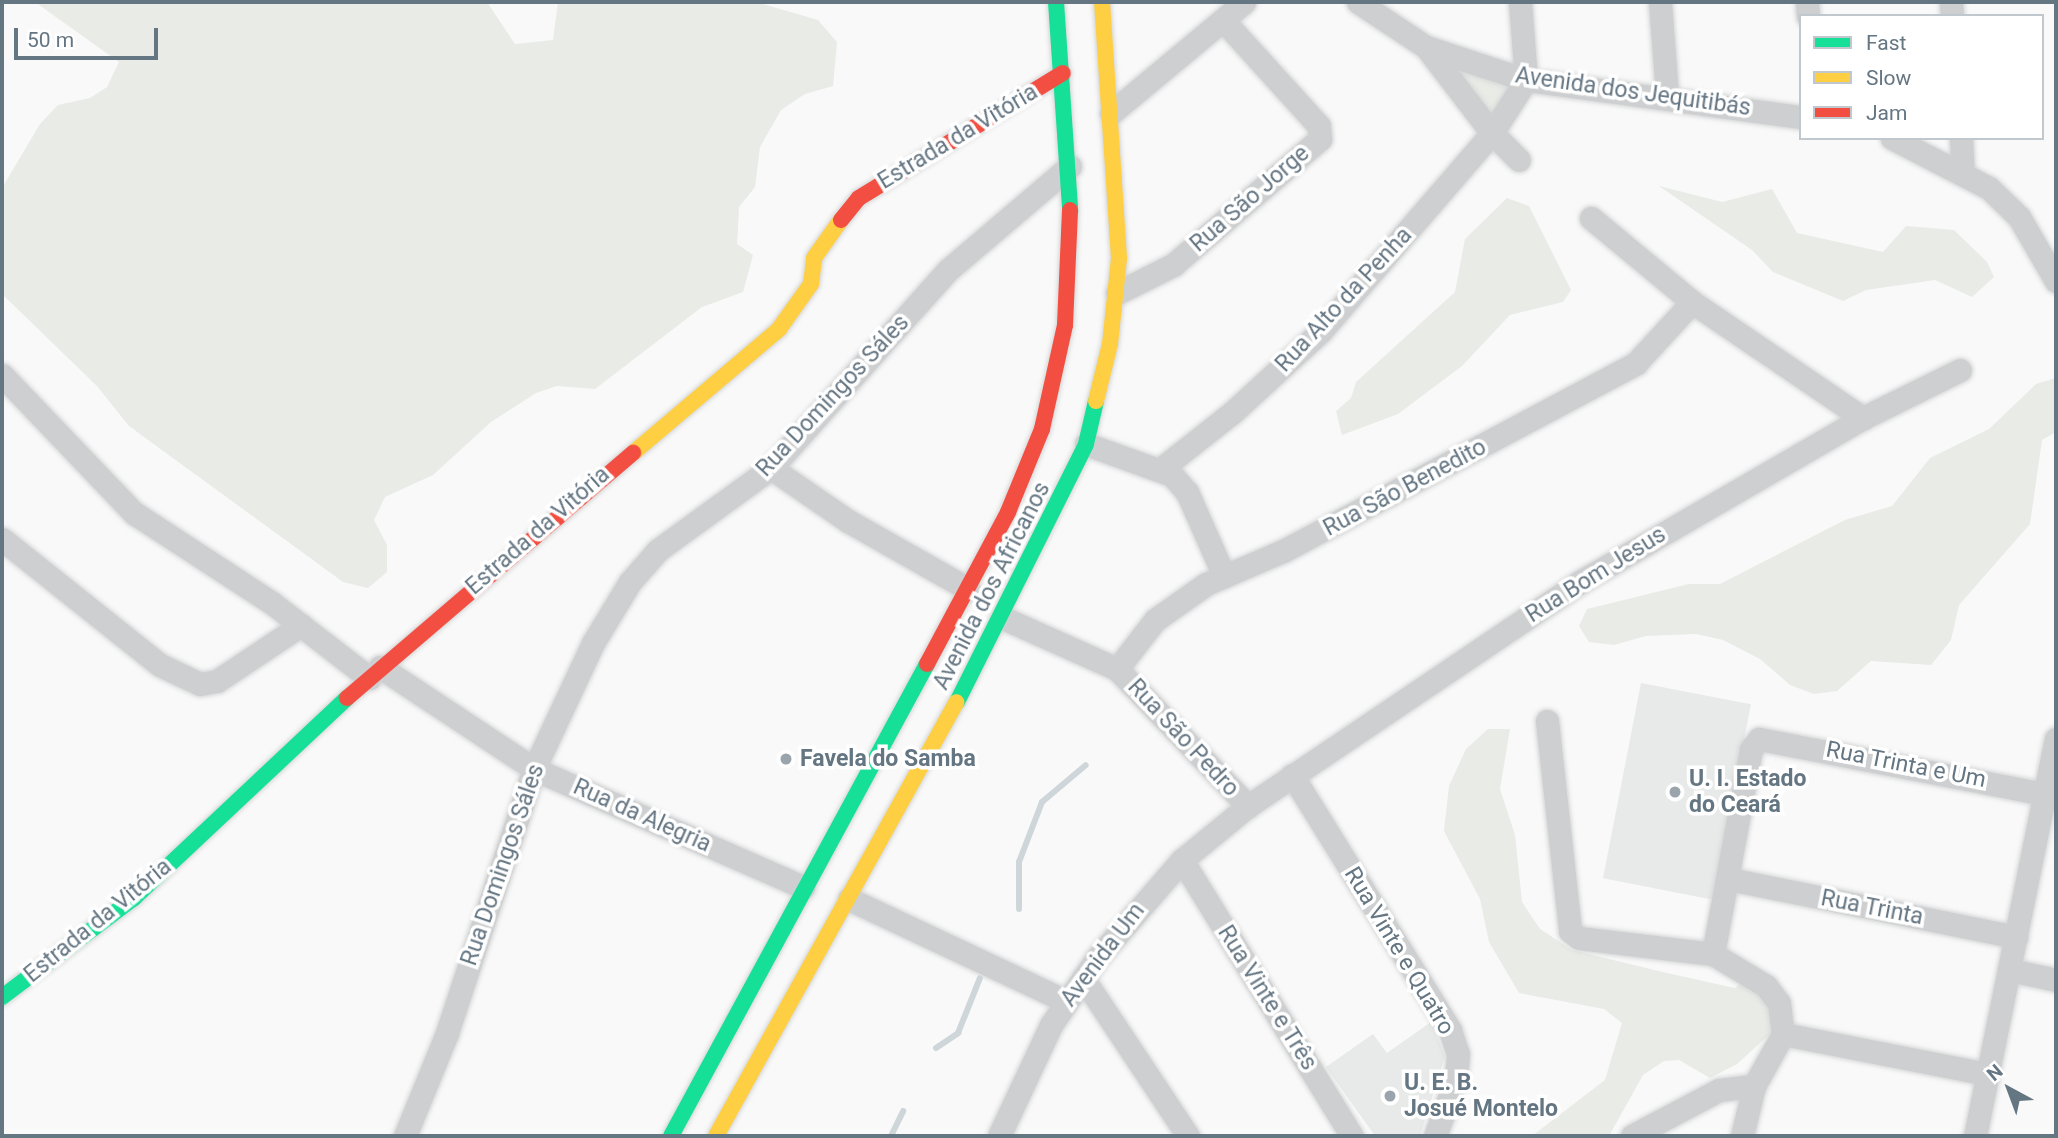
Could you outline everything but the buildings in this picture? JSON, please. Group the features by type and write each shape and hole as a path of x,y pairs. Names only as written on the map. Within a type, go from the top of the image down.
{"main road":[{"name":"Avenida dos Africanos","path":"671,1136 803,887 968,589 1027,469 1054,384 1071,271 1070,166 1056,2"},
{"name":"Avenida dos Africanos","path":"716,1136 1003,618 1086,444 1118,293 1114,162 1102,2"},
{"name":"Estrada da Vitória","path":"2,997 134,898 374,673 779,329 811,284 814,258 826,237 859,198 1063,73"},
{"path":"1070,166 1114,162"}],"street":[{"path":"1111,113 1244,2"},
{"path":"1358,2 1426,47 1492,133 1519,160"},
{"path":"1520,2 1525,80"},
{"path":"1660,2 1667,96"},
{"name":"Rua São Jorge","path":"1118,293 1173,265 1320,139 1319,126 1223,20"},
{"name":"Avenida dos Jequitibás","path":"1426,47 1525,80 1667,96 1799,117"},
{"name":"Rua Alto da Penha","path":"1162,467 1233,412 1321,331 1492,133 1525,80"},
{"path":"1896,140 1963,171 2019,216 2056,281"},
{"path":"1961,140 1963,171"},
{"name":"Rua Domingos Sáles","path":"405,1136 447,1033 534,769 593,643 630,582 658,550 771,468 948,270 1070,166"},
{"path":"1591,218 1692,302 1863,418"},
{"name":"Rua São Benedito","path":"1117,669 1155,620 1224,576 1285,550 1636,363 1692,302"},
{"name":"Rua Bom Jesus","path":"1248,806 1580,582 1863,418 1960,370"},
{"name":"Rua da Alegria","path":"2,375 134,513 374,673 534,769 803,887"},
{"path":"1086,444 1162,467 1187,492 1224,576"},
{"path":"771,468 848,521 968,589"},
{"path":"2,539 160,665 200,684 217,681 300,625"},
{"name":"Rua São Pedro","path":"1003,618 1117,669 1248,806"},
{"path":"1547,721 1570,931 1579,938 1713,954 1774,995 1783,1034 1754,1086 1742,1136"},
{"name":"Rua Trinta e Um","path":"1729,879 1751,749 1767,737 2045,793"},
{"path":"1975,1136 2016,937 2047,829 2045,793 2056,739"},
{"name":"Rua Vinte e Quatro","path":"1292,775 1450,1030 1458,1054 1456,1079 1435,1136"},
{"name":"Avenida Um","path":"1000,1136 1066,1001 1083,978 1182,860 1248,806"},
{"name":"Rua Vinte e Três","path":"1182,860 1352,1136"},
{"path":"1713,954 1729,879"},
{"name":"Rua Trinta","path":"1729,879 2016,937"},
{"path":"849,899 1066,1001"},
{"path":"2009,970 2056,980"},
{"path":"1083,978 1188,1136"},
{"path":"1783,1034 1987,1074"},
{"path":"1632,1136 1719,1090 1754,1086"}],"shaded area":[{"path":"35,2 487,2 515,44 553,40 558,2 756,2 818,20 837,42 833,86 805,94 781,110 760,147 755,187 739,207 737,244 753,255 743,292 702,307 595,389 557,386 536,393 491,422 433,475 385,497 374,520 387,545 387,572 368,588 343,582 129,426 97,386 2,294 2,188 40,124 58,105 90,98 107,87 119,62"},
{"path":"1454,68 1513,90 1492,118"},
{"path":"1659,186 1722,202 1772,189 1797,233 1883,252 1906,226 1954,230 1987,262 1994,277 1972,297 1935,280 1866,290 1843,301 1773,272 1752,250"},
{"path":"1507,198 1529,206 1571,290 1563,302 1510,315 1462,366 1398,414 1342,435 1336,411 1351,398 1356,382 1455,292 1465,239"},
{"path":"2056,378 2056,432 2042,440 2030,524 1959,605 1951,640 1931,665 1871,661 1837,691 1814,694 1790,685 1760,659 1723,640 1696,634 1646,636 1614,645 1589,642 1579,626 1587,609 1689,584 1720,584 1845,520 1892,506 1930,458 1989,429 2036,384"},
{"name":"U. I. Estado do Ceará","path":"1641,683 1751,704 1713,900 1603,878"},
{"path":"1488,729 1510,729 1500,789 1515,835 1522,902 1540,929 1572,950 1735,988 1745,980 1762,991 1772,1016 1770,1034 1737,1064 1710,1078 1679,1060 1664,1061 1643,1075 1609,1136 1532,1136 1605,1080 1622,1023 1604,1009 1519,993 1489,942 1480,899 1444,831 1449,786 1466,749"},
{"name":"U. E. B. Josué Montelo","path":"1431,1022 1445,1056 1420,1136 1375,1136 1326,1067 1373,1034 1387,1053"}],"waterway":[{"path":"1019,909 1019,862 1042,802 1086,765"},
{"path":"936,1048 958,1033 980,978"},
{"path":"891,1136 903,1111"}],"traffic: fast":[{"path":"1056,2 1070,210"},
{"path":"957,702 1086,444 1096,401"},
{"path":"671,1136 927,664"},
{"path":"2,997 134,898 347,698"}],"traffic: slow":[{"path":"1096,401 1110,344 1119,258 1102,2"},
{"path":"633,453 779,329 811,284 814,258 841,220"},
{"path":"716,1136 957,702"}],"traffic: jam":[{"path":"841,220 859,198 1063,73"},
{"path":"927,664 1008,512 1042,429 1065,325 1070,210"},
{"path":"347,698 633,453"}],"place":[{"name":"Favela do Samba","path":"786,759"},
{"name":"U. I. Estado do Ceará","path":"1675,792"},
{"name":"U. E. B. Josué Montelo","path":"1390,1096"}]}
